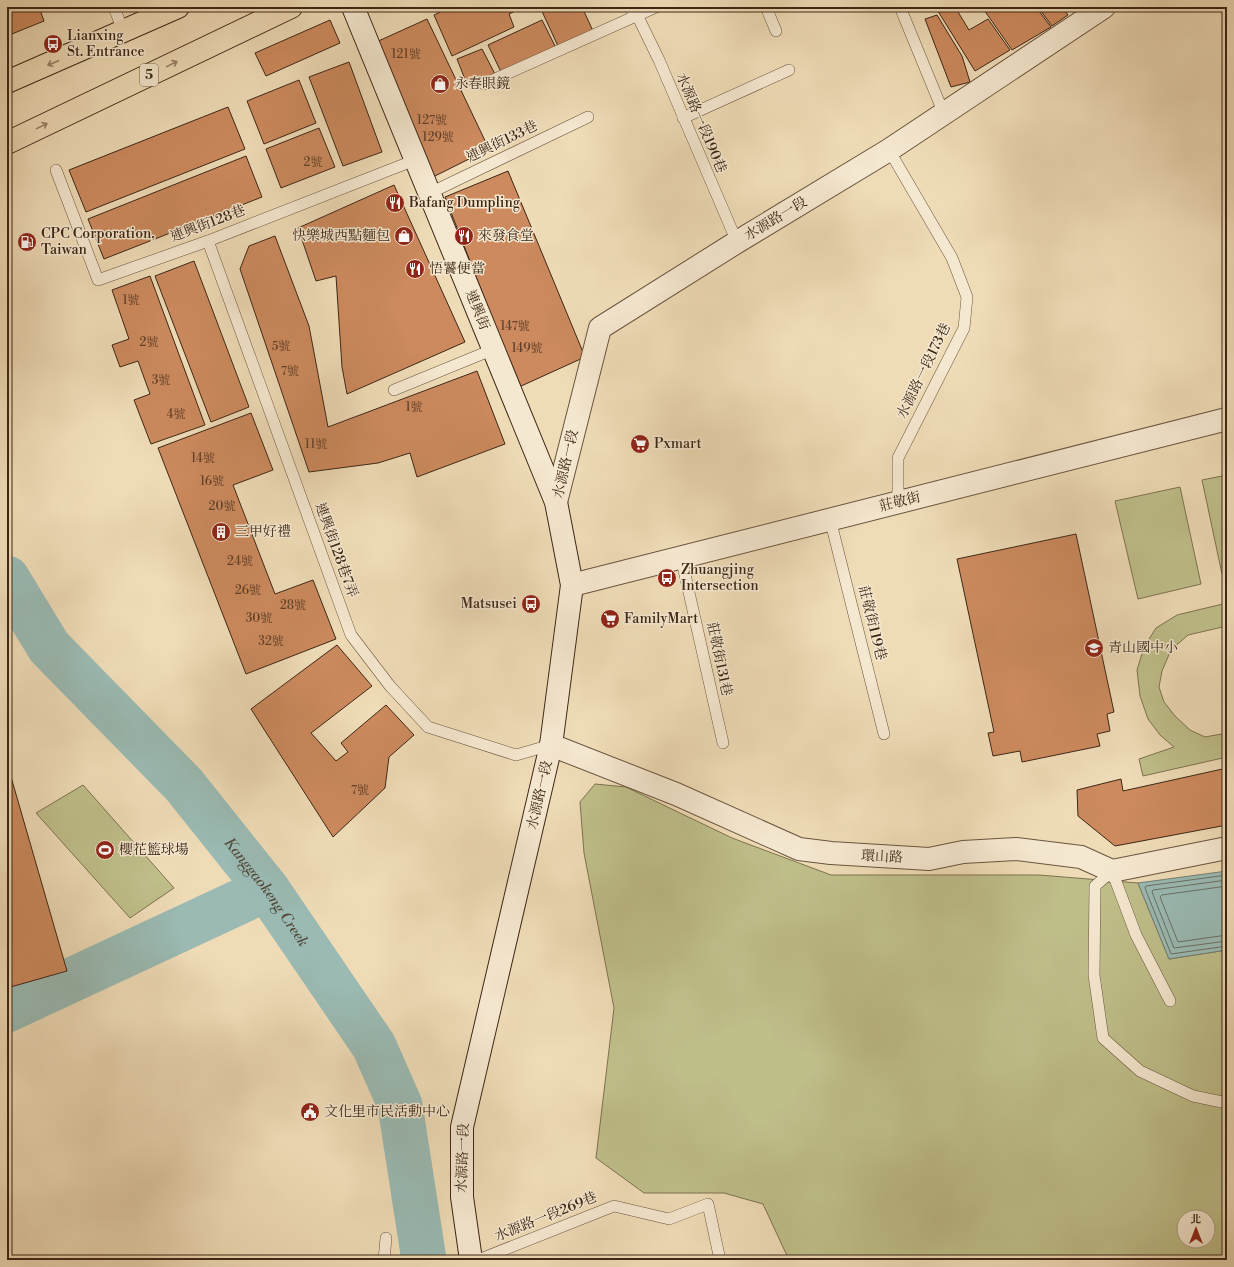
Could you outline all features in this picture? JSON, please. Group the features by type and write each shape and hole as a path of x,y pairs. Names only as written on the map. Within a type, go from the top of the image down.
{"main road":[{"path":"7,82 178,7"},
{"name":"5","path":"7,143 291,7"}],"street":[{"name":"連興街","path":"353,7 556,502"},
{"name":"水源路一段","path":"471,1260 462,1197 462,1127 552,745 572,586 556,502 600,328 737,242 889,150 1104,7"},
{"name":"莊敬街","path":"572,586 1227,419"},
{"name":"環山路","path":"552,745 676,794 799,849 838,854 929,859 963,852 1016,849 1081,857 1112,871"},
{"path":"1112,871 1227,848"}],"lane":[{"path":"114,7 123,31"},
{"name":"水源路一段190巷","path":"629,7 637,15 659,60 737,242"},
{"path":"484,84 656,7"},
{"path":"766,7 776,31"},
{"path":"900,7 944,114"},
{"path":"683,118 789,70"},
{"name":"連興街133巷","path":"430,193 588,117"},
{"name":"水源路一段173巷","path":"889,150 952,258 967,297 964,328 898,458 898,503"},
{"name":"連興街128巷","path":"56,170 98,280 208,241 415,160"},
{"name":"連興街128巷7弄","path":"208,241 351,635 390,686 428,727 516,754 552,745"},
{"path":"394,390 494,349"},
{"name":"莊敬街119巷","path":"830,519 884,734"},
{"name":"莊敬街131巷","path":"682,557 723,743"},
{"path":"1170,1001 1136,934 1112,871 1096,886 1094,975 1103,1038 1140,1071 1194,1096 1227,1103"},
{"name":"水源路一段269巷","path":"478,1260 614,1206 669,1219 708,1204 720,1260"},
{"path":"384,1260 386,1238"}],"green space":[{"path":"1227,475 1227,573 1222,574 1202,480"},
{"path":"1180,487 1201,584 1138,599 1115,501"},
{"path":"1227,603 1227,626 1188,635 1171,650 1162,671 1159,687 1164,702 1175,716 1190,730 1205,737 1227,733 1227,757 1143,776 1139,759 1174,747 1160,735 1148,719 1140,696 1137,670 1144,647 1156,628 1177,615"},
{"path":"595,784 626,787 732,838 831,875 1039,875 1138,883 1169,959 1227,950 1227,1260 789,1260 763,1204 724,1193 644,1193 596,1158 614,1008 584,853 580,802"},
{"name":"櫻花籃球場","path":"83,785 174,888 130,918 36,813"}],"water":[{"path":"1227,871 1227,950 1169,959 1138,883"}],"building":[{"path":"7,7 39,7 44,21 7,36"},
{"path":"451,7 524,7 509,14 514,27 452,56 434,15"},
{"path":"540,7 582,7 593,31 558,46"},
{"path":"955,7 969,30 988,19 1010,50 975,71 936,8"},
{"path":"982,7 1036,7 1051,27 1012,50"},
{"path":"1038,7 1062,7 1068,15 1052,26"},
{"path":"937,15 962,56 970,82 951,87 925,19"},
{"path":"427,19 489,149 433,177 374,43"},
{"path":"330,20 340,43 266,76 255,53"},
{"path":"542,20 556,48 502,74 488,45"},
{"path":"482,49 495,74 468,87 457,59"},
{"path":"349,62 382,152 343,166 309,77"},
{"path":"299,80 316,123 264,144 247,101"},
{"path":"228,107 245,149 86,212 69,170"},
{"path":"319,128 335,167 281,188 266,149"},
{"path":"246,156 262,197 104,259 88,219"},
{"path":"508,171 585,357 519,387 445,197"},
{"path":"394,185 465,342 347,394 342,367 336,276 316,281 298,228"},
{"path":"275,236 309,326 328,427 477,371 505,444 417,477 410,453 378,463 309,472 240,269 249,246"},
{"path":"194,261 249,407 211,422 155,276"},
{"path":"150,276 205,425 151,444 134,400 150,394 138,361 120,367 112,345 129,339 112,290"},
{"name":"三甲好禮","path":"251,413 273,470 233,485 275,594 313,580 336,639 246,674 158,448"},
{"path":"1076,534 1114,712 1107,714 1110,731 1097,734 1100,746 1022,762 1020,751 993,756 988,733 994,732 957,559"},
{"path":"337,645 372,686 311,733 336,761 348,752 341,743 386,705 414,735 389,757 385,788 333,837 251,709"},
{"path":"7,763 67,971 7,988"},
{"path":"1227,768 1227,825 1115,846 1078,816 1077,790 1121,779 1123,791"}],"waterway":[{"name":"Kanggaokeng Creek","path":"7,578 49,647 184,785 267,889 374,1046 400,1105 424,1260"},
{"path":"7,1010 267,889"}],"place":[{"name":"Lianxing St. Entrance","path":"53,44"},
{"name":"永春眼鏡","path":"440,84"},
{"name":"Bafang Dumpling","path":"395,203"},
{"name":"快樂城西點麵包","path":"404,236"},
{"name":"來發食堂","path":"464,236"},
{"name":"CPC Corporation, Taiwan","path":"27,242"},
{"name":"悟饕便當","path":"415,269"},
{"name":"Pxmart","path":"640,444"},
{"name":"三甲好禮","path":"221,532"},
{"name":"Zhuangjing Intersection","path":"667,578"},
{"name":"Matsusei","path":"531,604"},
{"name":"FamilyMart","path":"610,619"},
{"name":"青山國中小","path":"1094,648"},
{"name":"櫻花籃球場","path":"105,850"},
{"name":"文化里市民活動中心","path":"310,1112"}]}
